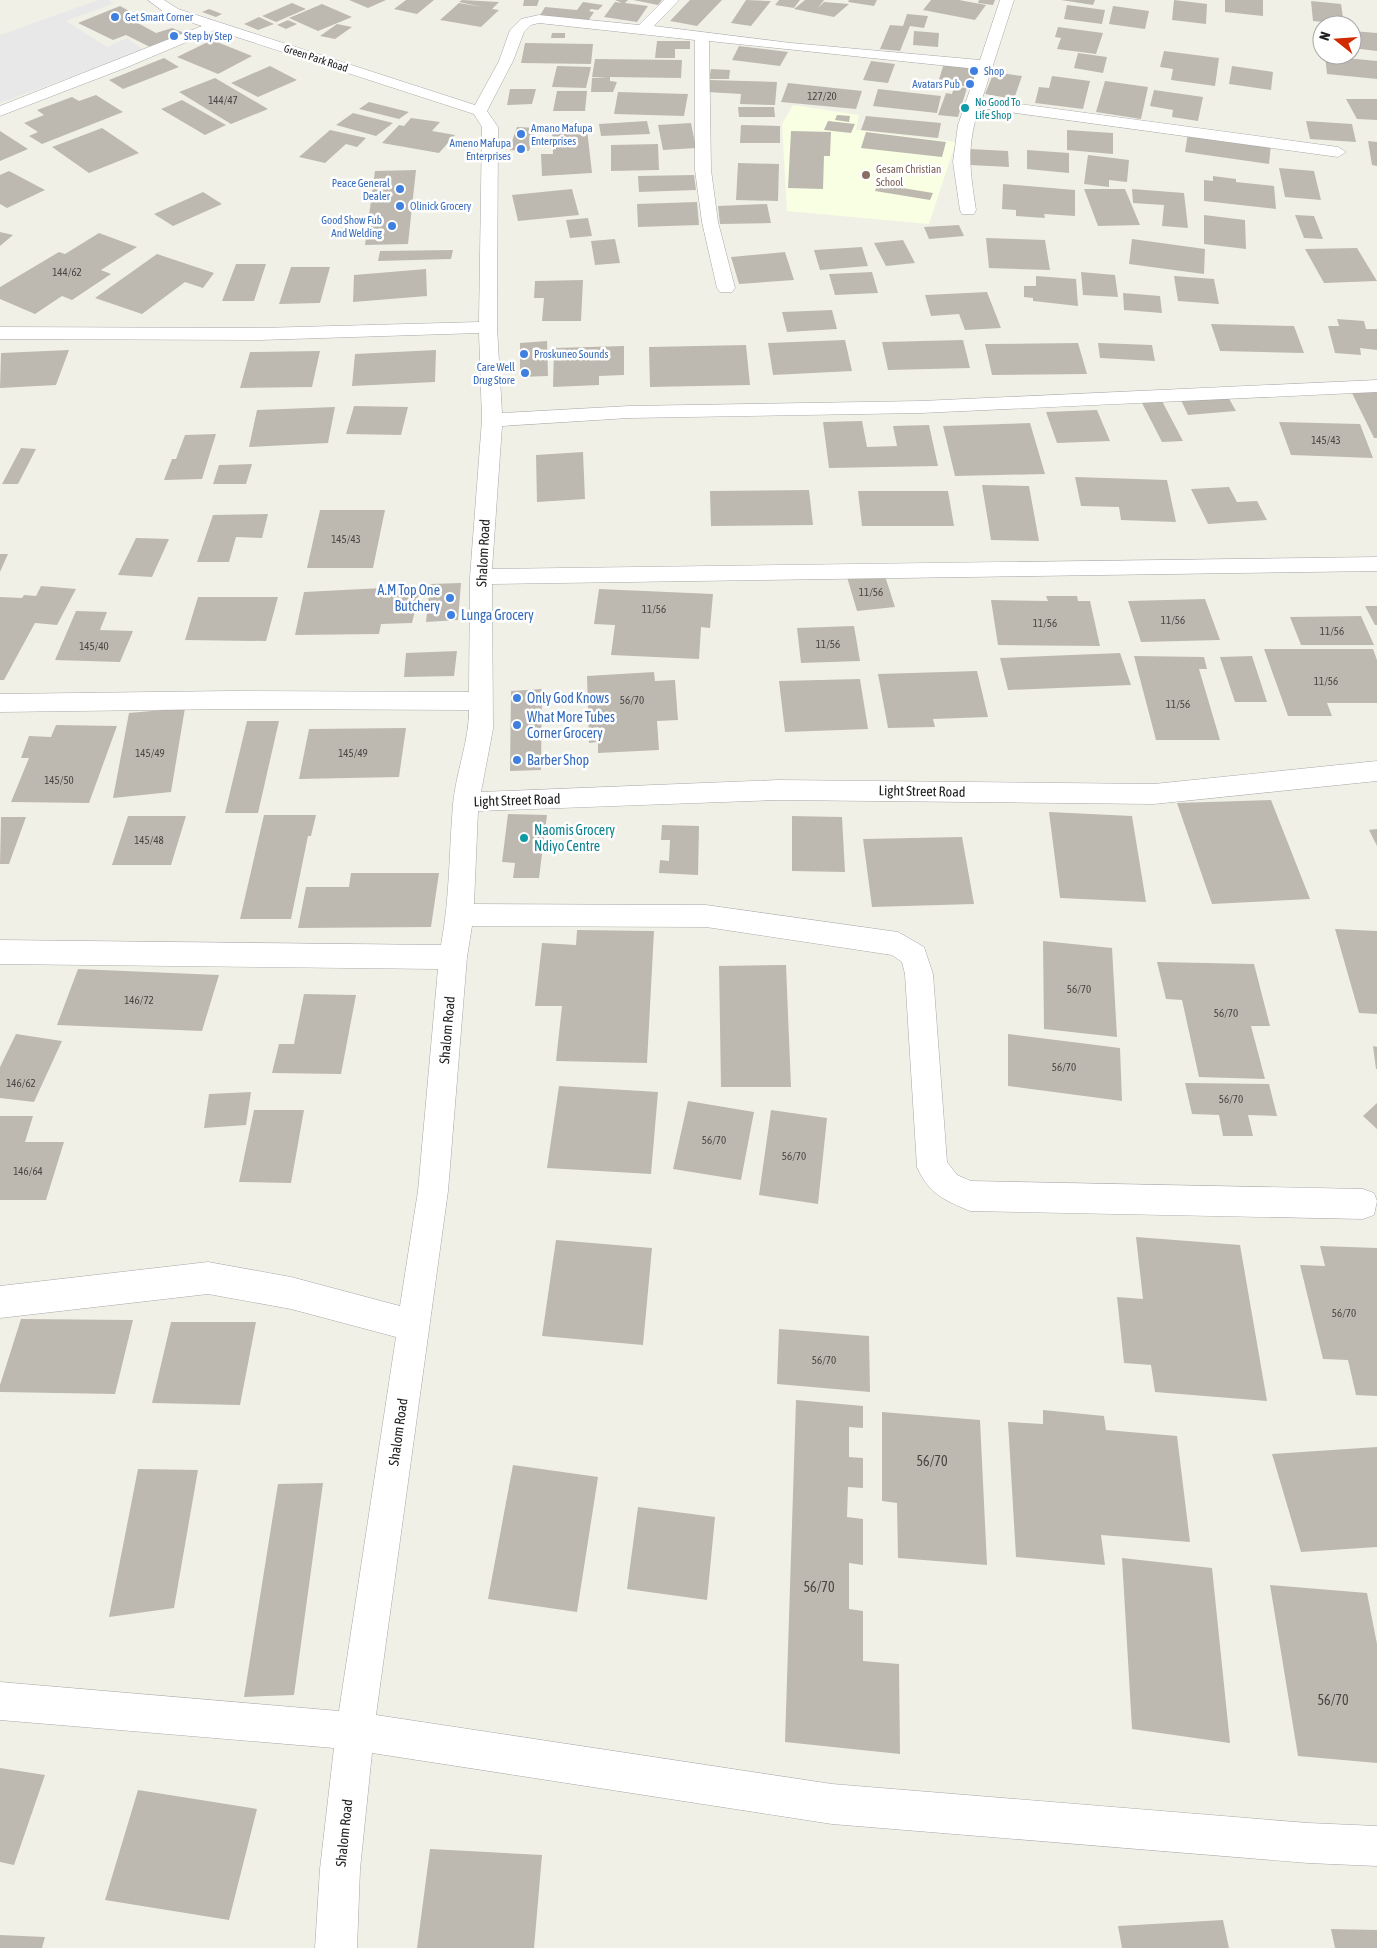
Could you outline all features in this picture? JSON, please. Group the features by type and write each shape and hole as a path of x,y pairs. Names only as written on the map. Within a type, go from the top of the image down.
{"street":[{"name":"Green Park Road","path":"155,0 173,12 216,24 479,112"},
{"path":"644,28 672,0"},
{"path":"968,210 961,162 966,124 1007,0"},
{"path":"479,112 506,61 517,30 526,22 548,19 644,28 702,37 985,65"},
{"path":"0,111 120,66 216,24"},
{"path":"702,37 703,170 710,222 726,288"},
{"path":"974,103 1338,152"},
{"name":"Shalom Road","path":"336,1948 340,1869 355,1731 433,1191 453,957 460,915 466,802 481,729 481,577 492,420 488,327 490,126 479,112"},
{"path":"0,333 260,334 488,327"},
{"path":"492,420 629,412 921,407 1377,386"},
{"path":"481,577 1377,564"},
{"path":"0,703 230,700 480,701"},
{"name":"Light Street Road","path":"466,802 778,790 1154,794 1377,770"},
{"path":"460,915 706,916 898,944 914,955 918,974 932,1166 946,1184 970,1196 1363,1204"},
{"path":"0,952 453,957"},
{"path":"0,1302 208,1278 291,1293 414,1326"},
{"path":"0,1701 355,1731 832,1804 1308,1844 1377,1846"}],"shaded area":[{"path":"98,0 109,0 115,3 66,21 107,47 127,38 144,50 0,103 0,35"},
{"path":"793,105 859,115 856,130 956,142 929,224 787,211 782,124"}],"building":[{"path":"349,0 386,0 368,8"},
{"path":"406,0 434,0 417,14 394,9"},
{"path":"462,0 499,2 492,9 499,10 481,27 440,20 459,3 482,7 459,2"},
{"path":"524,0 539,0 537,6 523,6"},
{"path":"615,0 628,0 625,3 648,6 637,22 604,17 615,2 622,3"},
{"path":"633,0 662,0 658,5"},
{"path":"690,0 722,0 697,26 670,21"},
{"path":"746,0 771,1 751,26 731,23"},
{"path":"779,0 800,0 794,8 775,5"},
{"path":"805,0 824,0 818,8 824,2 849,4 834,17 794,9"},
{"path":"849,0 877,0 874,6 848,2"},
{"path":"931,0 959,0 986,5 975,20 923,10"},
{"path":"979,0 995,0 993,5 978,3"},
{"path":"1061,0 1095,0 1093,5"},
{"path":"1174,0 1207,4 1206,24 1172,20"},
{"path":"1225,0 1263,0 1263,16 1225,12"},
{"path":"1311,1 1341,4 1343,15 1312,15"},
{"path":"583,2 603,5 598,10 591,9 589,11 594,12 588,21 539,17 545,7 577,10"},
{"path":"292,3 306,9 276,22 262,16"},
{"path":"322,4 352,17 318,31 289,18"},
{"path":"1067,5 1105,10 1102,24 1064,19"},
{"path":"120,6 133,13 125,16 156,33 172,28 187,34 152,48 126,35 113,40 78,23"},
{"path":"1113,6 1149,11 1145,29 1109,24"},
{"path":"209,9 222,14 216,17 202,12"},
{"path":"907,14 928,16 924,28 910,26 900,51 880,49 890,25 903,26"},
{"path":"259,17 274,24 258,30 244,24"},
{"path":"288,20 297,24 286,29 277,25"},
{"path":"337,24 352,27 335,39 320,36"},
{"path":"1058,27 1103,33 1096,54 1057,49 1061,38 1055,37"},
{"path":"914,31 939,33 938,47 913,45"},
{"path":"1362,32 1377,33 1377,51 1362,49"},
{"path":"552,33 565,33 565,38 551,38"},
{"path":"212,40 252,56 218,74 177,57"},
{"path":"657,41 690,41 690,49 675,49 675,58 655,58"},
{"path":"525,43 593,44 591,64 521,63"},
{"path":"739,46 788,52 780,66 732,60"},
{"path":"1164,51 1219,58 1215,86 1171,80 1173,69 1160,67"},
{"path":"1078,53 1107,57 1103,73 1074,68"},
{"path":"164,58 179,67 123,89 109,80"},
{"path":"595,59 682,60 681,78 610,77 610,81 617,82 613,92 591,92 592,78 608,78 592,77"},
{"path":"1362,60 1377,61 1377,79 1327,74 1326,65 1362,65"},
{"path":"871,61 895,64 888,83 863,80"},
{"path":"944,63 978,67 972,87 938,83"},
{"path":"270,66 297,80 258,97 231,83"},
{"path":"557,66 591,67 586,88 552,87"},
{"path":"1232,66 1273,72 1271,90 1229,84"},
{"path":"711,69 730,70 729,79 709,79"},
{"path":"994,72 1022,76 1014,99 985,94"},
{"path":"1052,76 1090,81 1083,109 1035,103 1039,87 1049,88"},
{"path":"215,78 268,109 231,124 179,92"},
{"path":"709,80 777,82 775,105 740,104 741,94 707,92"},
{"path":"1105,81 1148,87 1141,119 1096,112"},
{"path":"788,83 862,91 856,109 781,102"},
{"path":"954,87 967,88 958,117 938,115 946,93 952,94"},
{"path":"510,89 536,89 532,104 507,105"},
{"path":"878,89 941,96 937,113 873,106"},
{"path":"1154,90 1203,97 1198,121 1172,117 1173,110 1150,106"},
{"path":"557,91 587,91 585,111 553,111"},
{"path":"618,92 688,94 684,116 614,114"},
{"path":"96,95 123,112 42,144 29,136 38,132 24,123 44,115 37,110 72,97 79,101"},
{"path":"1346,99 1377,99 1377,120 1357,119"},
{"path":"182,100 226,125 205,135 161,109"},
{"path":"369,102 409,112 399,119 359,109"},
{"path":"738,107 774,107 775,117 739,117"},
{"path":"353,113 393,123 376,136 336,125"},
{"path":"837,115 850,116 849,122 835,120"},
{"path":"866,116 941,123 938,138 861,130"},
{"path":"411,118 440,122 432,131 455,135 439,153 382,143 399,125 404,126"},
{"path":"647,121 650,134 601,136 599,124"},
{"path":"828,121 855,124 851,133 824,130"},
{"path":"1306,121 1352,124 1356,142 1310,139"},
{"path":"691,123 696,148 663,150 658,125"},
{"path":"741,125 780,126 780,143 740,143"},
{"path":"517,127 537,128 529,151 509,150"},
{"path":"102,128 139,153 89,173 52,147"},
{"path":"587,129 592,173 542,176 541,154 553,154 552,131"},
{"path":"330,130 366,138 357,147 346,144 325,163 299,157"},
{"path":"1067,130 1113,133 1113,154 1067,150"},
{"path":"0,131 28,149 0,161"},
{"path":"791,131 831,132 830,156 824,156 823,189 788,188"},
{"path":"866,132 946,142 942,157 861,148"},
{"path":"1188,133 1271,144 1269,164 1185,152"},
{"path":"1368,141 1377,142 1377,166 1372,165"},
{"path":"658,144 659,170 611,171 611,145"},
{"path":"970,149 1008,151 1009,167 970,165"},
{"path":"1027,150 1069,153 1069,173 1027,169"},
{"path":"1088,155 1129,160 1127,182 1109,180 1109,187 1084,184"},
{"path":"738,163 779,164 778,201 736,200"},
{"path":"1279,168 1314,171 1321,200 1285,197"},
{"path":"416,170 408,244 365,245 375,171"},
{"path":"9,171 45,190 7,208 0,204 0,175"},
{"path":"694,175 696,190 639,192 638,176"},
{"path":"1213,176 1236,179 1236,182 1274,186 1276,209 1204,201 1204,180 1213,181"},
{"path":"878,184 933,193 930,200 875,191"},
{"path":"1003,184 1075,190 1075,216 1044,214 1045,218 1016,216 1016,210 1002,209"},
{"path":"572,189 579,215 518,221 512,195"},
{"path":"1084,189 1125,189 1140,225 1098,226"},
{"path":"1132,189 1184,193 1188,228 1162,226 1164,205 1133,203"},
{"path":"203,192 222,204 173,226 154,214"},
{"path":"697,202 699,225 638,227 637,204"},
{"path":"767,204 771,223 720,224 718,206"},
{"path":"1204,215 1245,220 1246,249 1204,244"},
{"path":"1295,215 1314,216 1323,239 1304,238"},
{"path":"588,218 592,236 570,238 566,220"},
{"path":"959,225 964,236 929,239 924,227"},
{"path":"0,232 13,235 0,246"},
{"path":"99,233 137,247 101,270 111,274 72,300 62,296 35,314 0,299 0,287 59,252 65,254"},
{"path":"986,238 1045,240 1050,270 989,268"},
{"path":"615,239 620,263 595,265 591,241"},
{"path":"1132,239 1205,249 1204,274 1129,264"},
{"path":"903,240 915,263 886,266 874,243"},
{"path":"862,247 868,266 820,270 814,250"},
{"path":"1357,248 1377,281 1324,283 1305,249"},
{"path":"453,250 451,259 378,261 380,251"},
{"path":"785,252 794,280 739,284 731,257"},
{"path":"157,254 214,273 203,288 185,282 142,314 95,298"},
{"path":"236,264 266,264 254,301 222,301"},
{"path":"291,267 330,267 320,303 279,304"},
{"path":"426,269 427,296 353,302 354,275"},
{"path":"872,272 878,293 835,295 829,274"},
{"path":"1081,272 1115,275 1118,297 1083,295"},
{"path":"1036,276 1076,279 1078,306 1033,301 1033,298 1024,297 1024,286 1036,286"},
{"path":"1174,276 1214,279 1219,304 1178,301"},
{"path":"583,280 581,321 542,321 544,298 534,298 535,281"},
{"path":"987,292 1001,328 965,330 959,314 931,316 925,295"},
{"path":"1123,293 1160,296 1162,313 1124,310"},
{"path":"832,310 837,329 787,332 782,312"},
{"path":"1337,319 1364,321 1366,329 1377,329 1377,350 1360,348 1361,355 1335,353 1328,326 1339,326"},
{"path":"1211,324 1294,326 1304,353 1220,351"},
{"path":"845,340 852,371 773,375 768,343"},
{"path":"963,340 970,368 888,370 882,342"},
{"path":"547,341 548,376 520,377 520,343"},
{"path":"1078,343 1087,374 992,375 985,344"},
{"path":"1098,343 1152,345 1155,361 1100,358"},
{"path":"746,345 750,385 650,387 649,347"},
{"path":"624,346 624,375 599,376 599,385 553,387 554,348"},
{"path":"69,350 56,385 0,388 1,353"},
{"path":"436,350 435,382 352,386 355,354"},
{"path":"320,351 312,387 240,388 250,352"},
{"path":"1351,391 1377,391 1377,438 1374,438"},
{"path":"1227,395 1236,411 1188,415 1180,398"},
{"path":"1162,401 1183,441 1162,442 1142,403"},
{"path":"354,406 408,407 401,435 346,434"},
{"path":"335,407 328,443 249,447 257,410"},
{"path":"1097,410 1110,441 1057,443 1046,412"},
{"path":"862,421 867,447 897,446 893,426 929,425 938,466 829,468 823,422"},
{"path":"1279,422 1360,424 1373,458 1291,455"},
{"path":"1030,423 1045,474 955,476 943,426"},
{"path":"216,434 202,479 164,480 172,459 176,459 185,435"},
{"path":"21,448 36,449 18,484 2,484"},
{"path":"583,452 585,499 537,502 536,455"},
{"path":"252,464 246,484 213,484 219,465"},
{"path":"1075,477 1167,480 1176,522 1121,520 1119,507 1081,506"},
{"path":"982,485 1029,486 1039,541 991,540"},
{"path":"1229,487 1237,502 1257,501 1267,520 1208,524 1191,489"},
{"path":"809,490 813,525 711,526 710,491"},
{"path":"858,491 948,491 954,526 862,526"},
{"path":"320,510 385,510 373,568 307,568"},
{"path":"268,514 262,538 236,537 229,562 197,562 213,515"},
{"path":"136,538 169,539 152,577 118,575"},
{"path":"0,554 8,554 0,572"},
{"path":"884,573 895,607 857,611 847,577"},
{"path":"461,583 458,620 426,622 430,584"},
{"path":"41,586 76,589 57,625 35,623 4,680 0,680 0,597 22,598 24,595 36,596"},
{"path":"421,586 412,623 381,624 379,634 295,635 304,592"},
{"path":"599,589 713,594 710,628 701,627 699,659 611,655 615,625 594,624"},
{"path":"1046,596 1077,596 1078,601 1090,601 1100,646 998,645 991,600 1048,601"},
{"path":"198,597 278,597 266,641 185,640"},
{"path":"1205,599 1220,640 1141,642 1128,601"},
{"path":"1365,606 1377,606 1377,625 1375,625"},
{"path":"76,611 107,612 100,630 133,631 120,662 55,660"},
{"path":"1361,616 1374,645 1301,645 1290,617"},
{"path":"854,626 860,661 801,663 797,628"},
{"path":"1264,649 1373,649 1377,660 1377,703 1327,703 1332,716 1288,716"},
{"path":"457,651 454,676 404,677 406,653"},
{"path":"1120,653 1131,685 1008,690 1000,658"},
{"path":"1134,656 1204,657 1207,669 1199,669 1220,740 1156,740"},
{"path":"1252,656 1267,702 1235,702 1220,657"},
{"path":"977,671 988,717 933,719 935,727 888,728 878,674"},
{"path":"654,672 655,681 675,680 678,720 657,721 659,750 598,753 598,742 589,743 587,676"},
{"path":"860,679 868,729 785,732 779,681"},
{"path":"542,689 541,770 510,771 511,691"},
{"path":"185,708 171,792 113,798 129,713"},
{"path":"247,721 279,721 258,813 225,813"},
{"path":"56,725 117,726 89,803 11,802 29,758 21,758 29,736 51,737"},
{"path":"406,728 399,777 299,779 309,729"},
{"path":"1271,800 1310,899 1212,904 1177,803"},
{"path":"1049,812 1132,816 1146,902 1060,898"},
{"name":"Naomis Grocery Ndiyo Centre","path":"508,814 547,815 539,878 513,878 515,863 502,862"},
{"path":"264,815 316,815 311,836 308,836 291,919 240,919"},
{"path":"128,816 186,816 171,865 112,865"},
{"path":"792,816 842,817 845,872 792,871"},
{"path":"1,817 26,817 9,864 0,864"},
{"path":"662,825 699,826 698,875 659,873 660,860 669,861 670,840 661,840"},
{"path":"1377,829 1377,846 1369,830"},
{"path":"962,837 974,904 872,907 863,839"},
{"path":"351,873 439,873 431,927 298,928 306,887 349,887"},
{"path":"1335,929 1377,931 1377,1014 1359,1013"},
{"path":"577,930 654,931 647,1063 556,1061 562,1006 535,1006 542,943 576,945"},
{"path":"1043,941 1112,948 1117,1037 1044,1029"},
{"path":"1157,962 1254,964 1270,1026 1251,1026 1265,1079 1199,1077 1182,1000 1166,999"},
{"path":"786,965 791,1087 721,1087 719,966"},
{"path":"78,969 219,975 202,1031 57,1025"},
{"path":"304,994 356,995 341,1074 272,1073 279,1044 294,1044"},
{"path":"16,1034 62,1041 34,1102 0,1098 0,1067"},
{"path":"1008,1034 1120,1048 1122,1101 1008,1086"},
{"path":"1373,1046 1377,1047 1377,1069 1376,1069"},
{"path":"1185,1083 1269,1084 1277,1116 1248,1115 1253,1136 1223,1136 1219,1115 1192,1114"},
{"path":"559,1086 658,1092 651,1174 547,1168"},
{"path":"251,1092 246,1125 204,1128 209,1094"},
{"path":"688,1101 754,1112 741,1180 673,1169"},
{"path":"1377,1103 1377,1129 1363,1116"},
{"path":"254,1110 304,1110 291,1183 239,1182"},
{"path":"771,1110 827,1118 818,1204 759,1195"},
{"path":"0,1116 33,1116 25,1142 64,1142 46,1200 0,1200"},
{"path":"1136,1237 1240,1245 1267,1401 1155,1392 1151,1365 1124,1363 1117,1297 1143,1299"},
{"path":"556,1240 652,1248 643,1345 542,1336"},
{"path":"1320,1246 1377,1248 1377,1396 1356,1395 1348,1360 1323,1359 1300,1265 1325,1266"},
{"path":"21,1319 133,1320 115,1394 0,1392 0,1385"},
{"path":"171,1322 256,1322 240,1405 152,1403"},
{"path":"779,1329 869,1336 870,1392 777,1384"},
{"path":"796,1400 863,1406 863,1428 849,1427 849,1457 863,1458 863,1488 848,1487 847,1517 863,1519 863,1565 849,1563 849,1609 863,1611 863,1661 899,1664 900,1754 785,1742"},
{"path":"1043,1410 1104,1416 1106,1430 1177,1436 1190,1542 1101,1535 1105,1565 1016,1557 1008,1422 1043,1424"},
{"path":"882,1412 980,1420 987,1565 898,1558 897,1503 882,1501"},
{"path":"1377,1447 1377,1547 1301,1552 1272,1454"},
{"path":"513,1465 598,1477 577,1612 488,1599"},
{"path":"138,1469 198,1470 174,1608 109,1617"},
{"path":"323,1483 294,1695 244,1697 278,1484"},
{"path":"638,1507 715,1517 707,1600 627,1589"},
{"path":"1122,1558 1212,1568 1230,1743 1132,1729"},
{"path":"1270,1585 1367,1593 1377,1644 1377,1763 1298,1756"},
{"path":"0,1768 45,1775 14,1865 0,1862"},
{"path":"138,1790 257,1809 229,1920 105,1900"},
{"path":"430,1849 542,1855 534,1948 417,1948"},
{"path":"1223,1920 1229,1948 1122,1948 1118,1926"},
{"path":"1331,1929 1377,1930 1377,1948 1335,1948"},
{"path":"0,1935 45,1937 42,1948 0,1948"}],"place":[{"name":"Get Smart Corner","path":"115,17"},
{"name":"Step by Step","path":"174,36"},
{"name":"Shop","path":"974,71"},
{"name":"Avatars Pub","path":"970,84"},
{"name":"No Good To Life Shop","path":"965,108"},
{"name":"Amano Mafupa Enterprises","path":"521,134"},
{"name":"Ameno Mafupa Enterprises","path":"521,149"},
{"name":"Gesam Christian School","path":"866,175"},
{"name":"Peace General Dealer","path":"400,189"},
{"name":"Olinick Grocery","path":"400,206"},
{"name":"Good Show Fub And Welding","path":"392,226"},
{"name":"Proskuneo Sounds","path":"524,354"},
{"name":"Care Well Drug Store","path":"525,373"},
{"name":"A.M Top One Butchery","path":"450,598"},
{"name":"Lunga Grocery","path":"451,615"},
{"name":"Only God Knows","path":"517,698"},
{"name":"What More Tubes Corner Grocery","path":"517,725"},
{"name":"Barber Shop","path":"517,760"},
{"name":"Naomis Grocery Ndiyo Centre","path":"524,838"}]}
